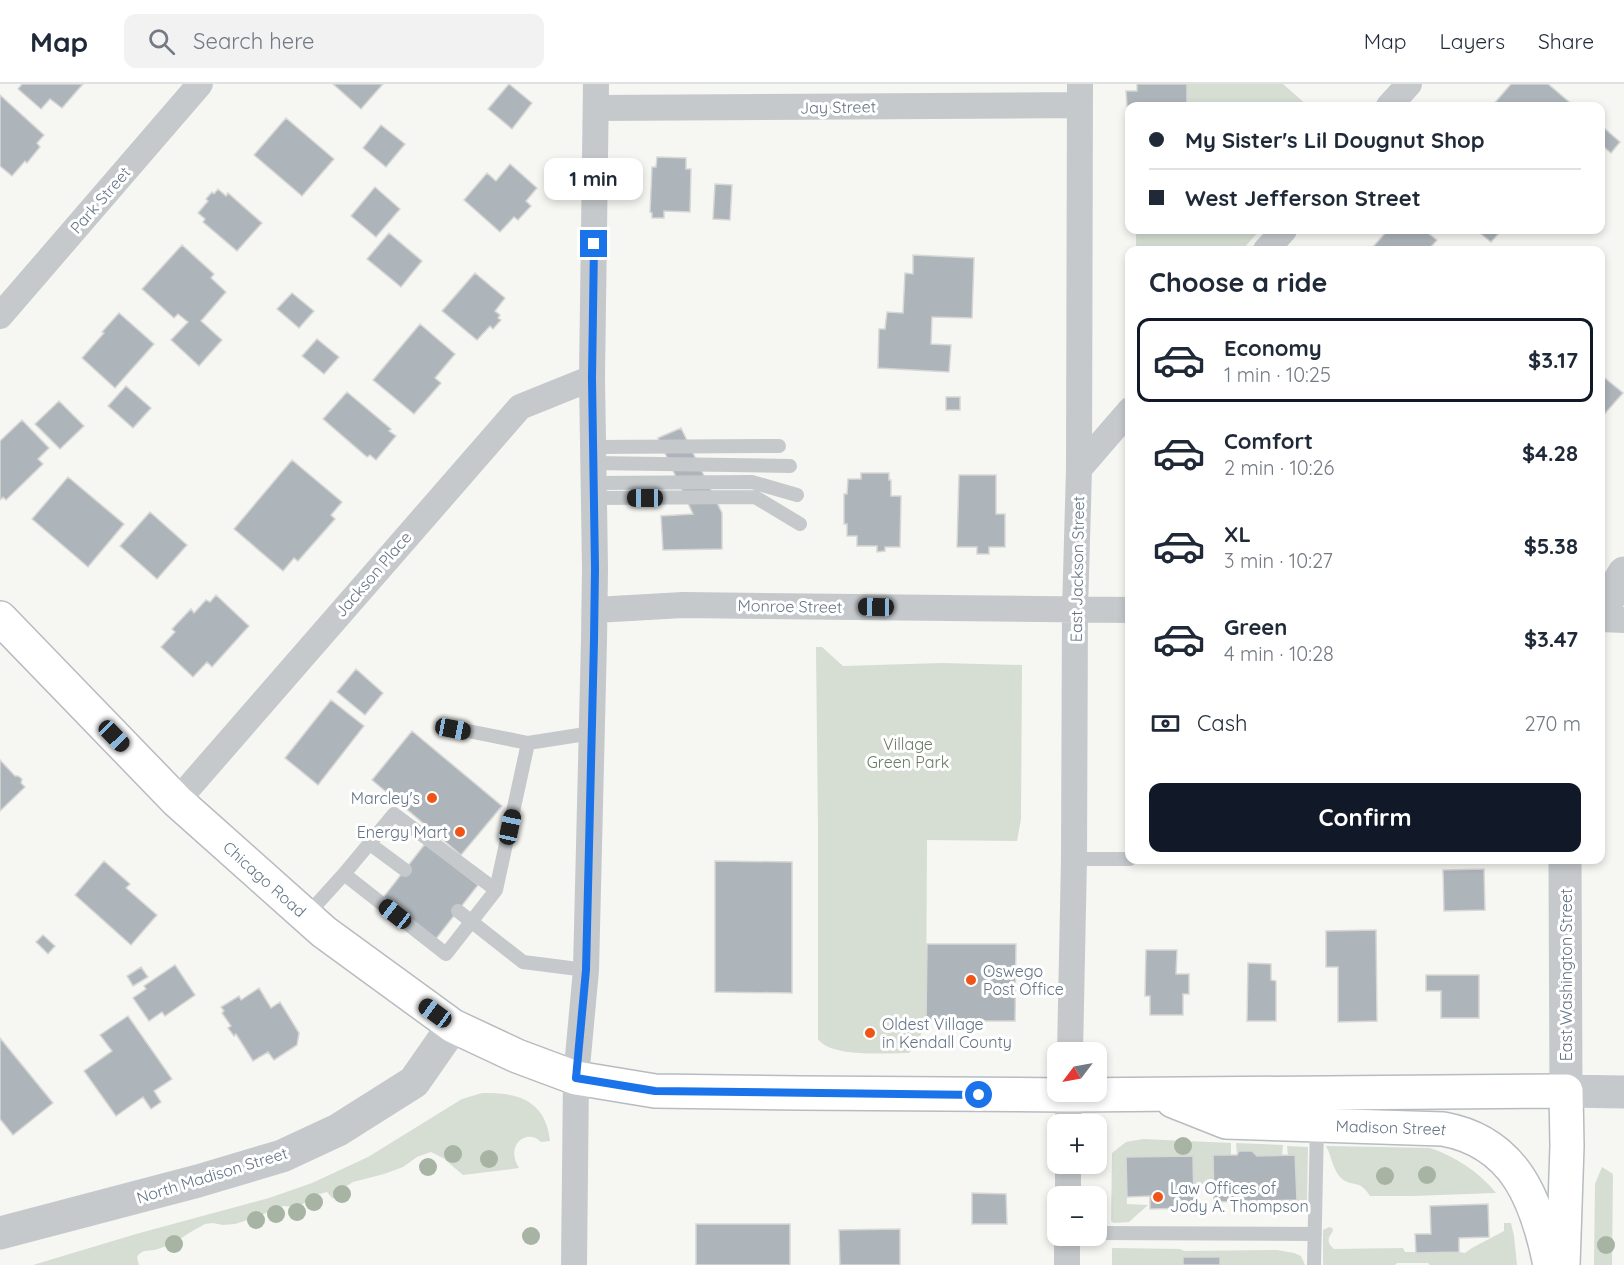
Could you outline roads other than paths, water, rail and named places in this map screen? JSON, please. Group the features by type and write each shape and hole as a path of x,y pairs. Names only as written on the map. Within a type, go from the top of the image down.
{"main road":[{"name":"Chicago Road","path":"0,618 177,801 324,932 453,1026 517,1056 576,1078"},
{"name":"Madison Street","path":"576,1078 655,1091 1069,1104 1158,1095 1566,1091"},
{"path":"1563,1265 1567,1146 1566,1091"},
{"name":"Madison Street","path":"1158,1095 1226,1122 1443,1129 1468,1135 1502,1157 1518,1177 1533,1201 1550,1265"}],"street":[{"name":"Park Street","path":"0,316 200,84"},
{"path":"1393,102 1409,84"},
{"name":"Jay Street","path":"596,96 1080,94"},
{"name":"East Jackson Street","path":"1070,1042 1075,610 1079,469 1080,94"},
{"path":"574,1265 576,1078 586,970 595,610 592,378 596,96"},
{"path":"1270,246 1280,234"},
{"name":"Jackson Place","path":"177,801 520,407 592,378"},
{"path":"1079,469 1125,416"},
{"path":"1605,605 1624,573"},
{"name":"Monroe Street","path":"595,610 683,605 1125,610"},
{"path":"1605,619 1624,620"},
{"name":"East Washington Street","path":"1565,864 1566,1091"},
{"name":"North Madison Street","path":"0,1233 188,1184 282,1156 338,1130 414,1082 453,1026"},
{"path":"1566,1091 1624,1092"},
{"path":"1067,1246 1067,1265"}],"lane":[{"path":"594,473 779,446"},
{"path":"594,473 790,466"},
{"path":"594,473 752,482 797,495"},
{"path":"594,473 755,497 800,524"},
{"path":"453,729 528,743 592,733"},
{"path":"344,874 446,954 496,890 528,743"},
{"path":"306,916 394,814 496,890"},
{"path":"370,844 405,870"},
{"path":"1074,859 1125,859"},
{"path":"458,911 523,962 586,970"},
{"path":"1314,1265 1317,1126"},
{"path":"1107,1233 1315,1234"}],"place":[{"name":"Marcley's","path":"432,798"},
{"name":"Energy Mart","path":"460,832"},
{"name":"Oswego Post Office","path":"971,980"},
{"name":"Oldest Village in Kendall County","path":"870,1033"},
{"name":"Law Offices of Jody A. Thompson","path":"1158,1197"}],"park label":[{"name":"Village Green Park","path":"908,753"}]}
